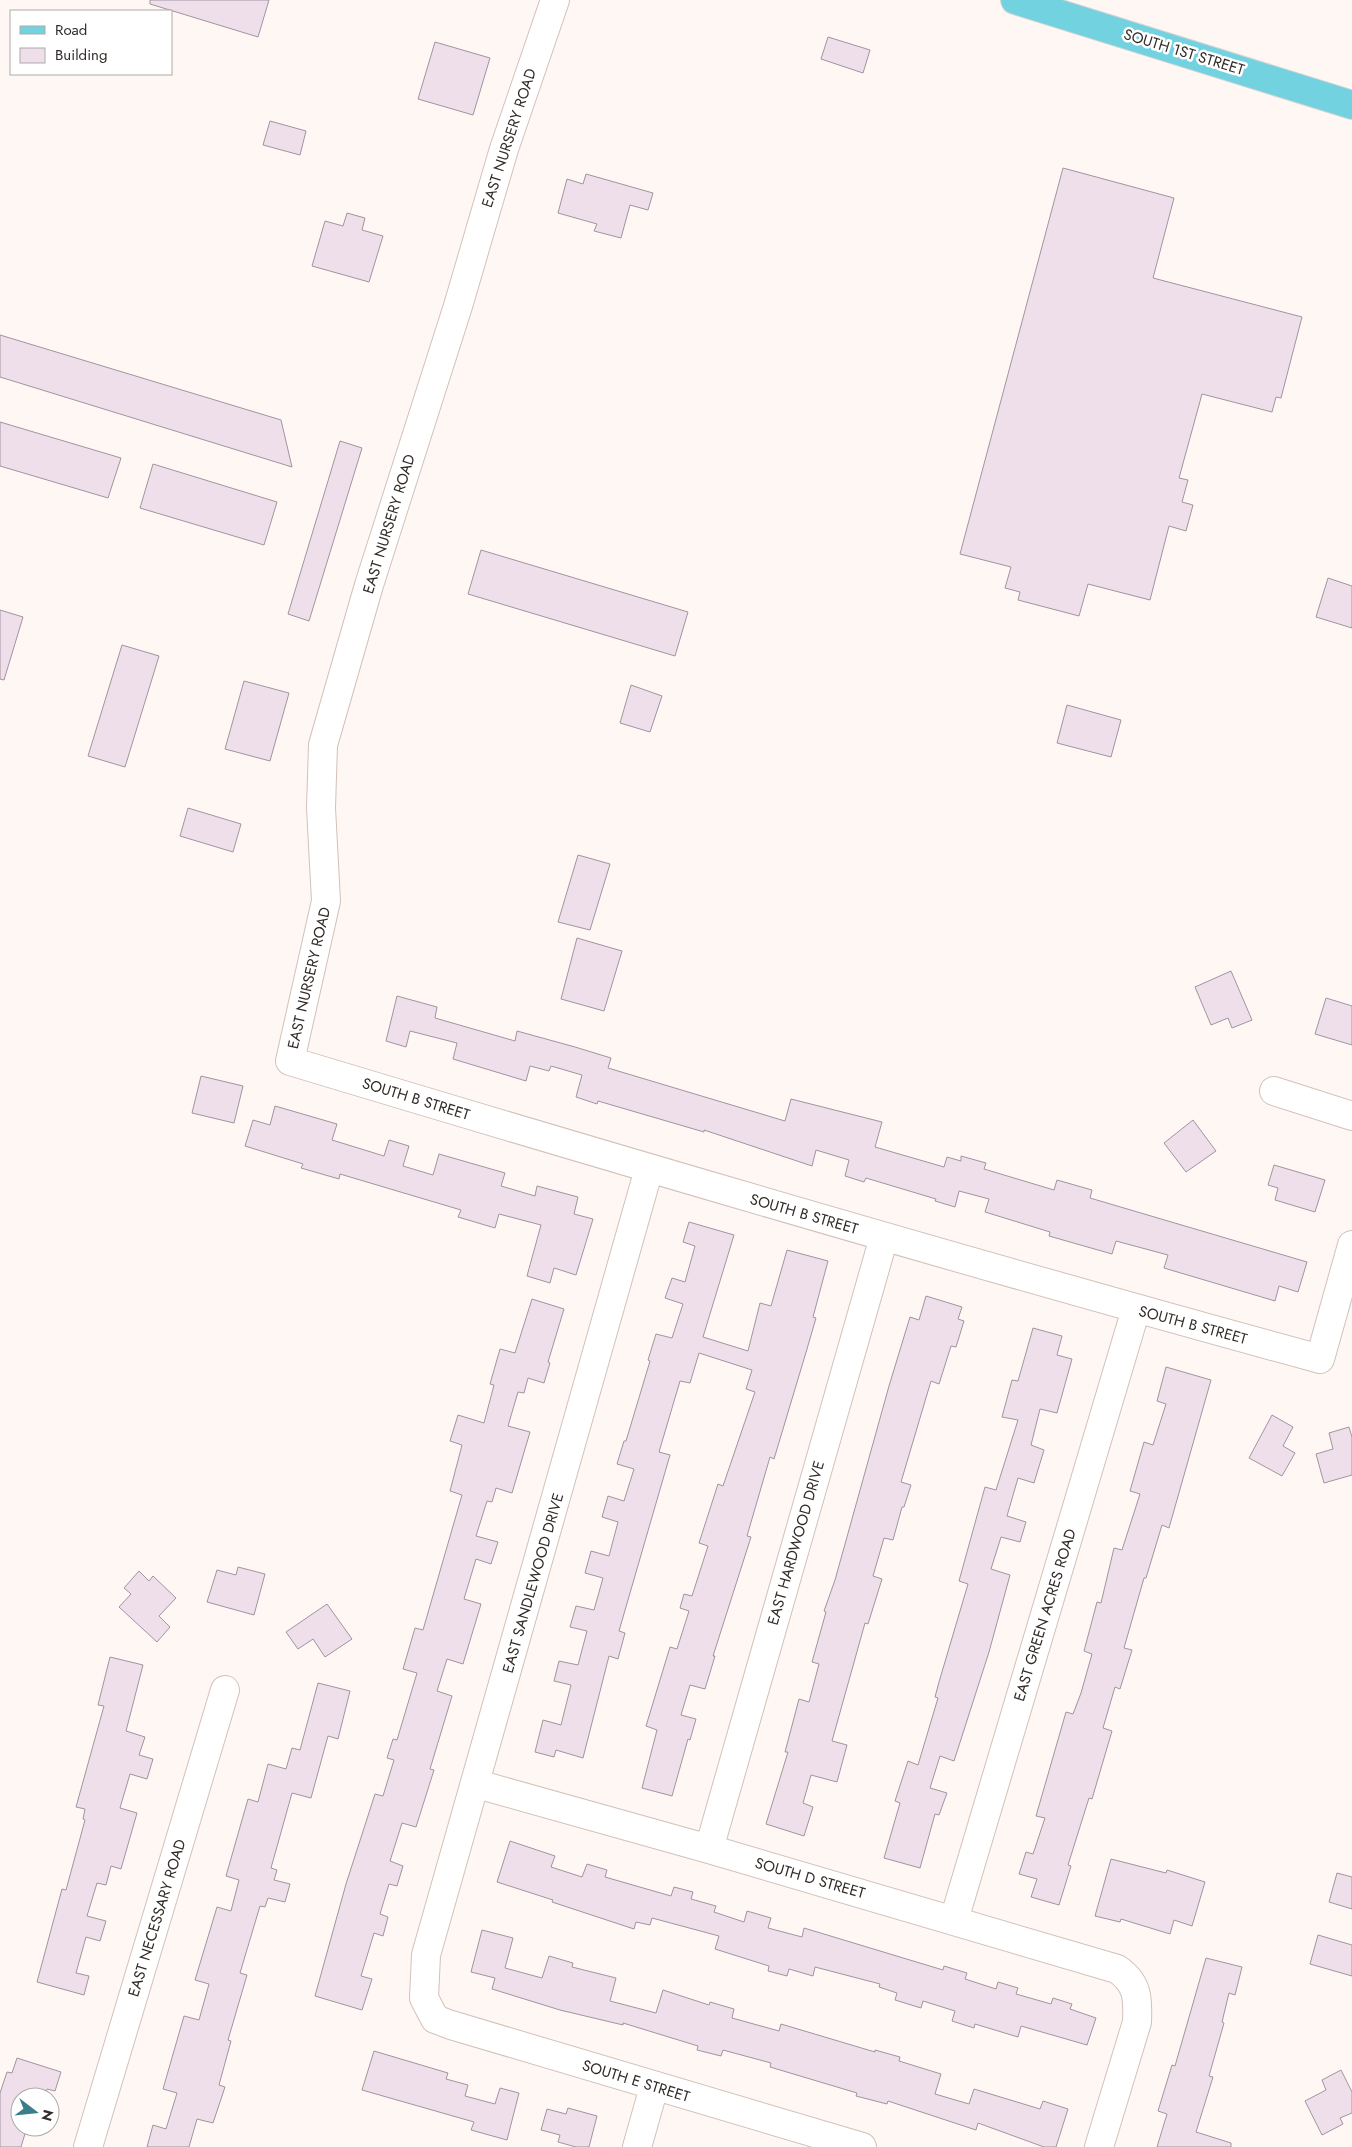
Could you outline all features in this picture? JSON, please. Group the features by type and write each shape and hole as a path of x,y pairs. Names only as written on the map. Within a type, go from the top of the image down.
{"main road":[{"name":"SOUTH 1ST STREET","path":"1015,0 1352,105"}],"street":[{"name":"EAST NURSERY ROAD","path":"290,1061 326,901 321,808 323,745 369,585 455,315 504,149 555,0"},
{"name":"SOUTH B STREET","path":"290,1061 649,1169 884,1237 1320,1359 1352,1245"},
{"path":"1274,1091 1352,1116"},
{"name":"EAST SANDLEWOOD DRIVE","path":"424,1998 426,1955 477,1784 649,1169"},
{"name":"EAST HARDWOOD DRIVE","path":"709,1848 884,1237"},
{"name":"EAST GREEN ACRES ROAD","path":"954,1920 1136,1309"},
{"name":"EAST NECESSARY ROAD","path":"88,2147 226,1690"},
{"name":"SOUTH D STREET","path":"477,1784 709,1848 1117,1969 1128,1976 1136,1988 1138,2004 1137,2022 1099,2147"},
{"name":"SOUTH E STREET","path":"424,1998 434,2019 654,2087 862,2147"},
{"path":"637,2147 654,2087"}],"building":[{"path":"150,0 269,0 258,37 150,4"},
{"path":"828,37 870,50 863,73 821,59"},
{"path":"435,42 490,58 473,115 418,99"},
{"path":"270,121 306,131 300,155 263,145"},
{"path":"1063,168 1174,198 1153,278 1302,317 1281,398 1276,397 1272,412 1202,394 1179,478 1188,480 1182,502 1193,505 1186,531 1169,526 1150,600 1088,584 1079,616 1018,600 1020,592 1005,588 1011,567 960,554"},
{"path":"586,174 653,193 648,210 630,205 621,238 594,231 597,224 558,213 567,179 583,184"},
{"path":"347,213 365,218 362,230 383,236 369,282 312,266 325,221 343,226"},
{"path":"0,335 281,420 292,467 0,377"},
{"path":"0,422 121,458 108,498 0,466"},
{"path":"340,441 362,448 309,621 288,614"},
{"path":"153,464 277,502 264,545 140,508"},
{"path":"481,550 688,612 675,656 468,594"},
{"path":"1328,578 1352,586 1352,628 1316,617"},
{"path":"0,610 23,617 4,680 0,679"},
{"path":"122,645 159,656 125,767 88,756"},
{"path":"244,681 289,693 270,761 225,749"},
{"path":"631,685 662,696 650,732 620,723"},
{"path":"1067,705 1121,720 1111,757 1057,743"},
{"path":"188,808 241,824 233,852 180,836"},
{"path":"578,855 610,864 590,930 558,922"},
{"path":"577,938 622,951 604,1011 561,999"},
{"path":"1231,971 1252,1020 1232,1028 1228,1018 1211,1025 1195,987"},
{"path":"397,996 437,1007 435,1018 515,1041 517,1031 575,1047 611,1058 608,1068 785,1121 791,1099 882,1122 875,1147 944,1167 947,1157 961,1161 961,1156 986,1163 984,1169 1054,1190 1057,1180 1092,1190 1090,1198 1307,1262 1298,1292 1279,1286 1275,1301 1164,1268 1168,1255 1116,1241 1112,1254 1049,1236 1050,1232 985,1212 989,1199 959,1191 955,1207 935,1201 936,1199 866,1178 864,1182 845,1176 849,1160 816,1150 812,1166 704,1130 704,1132 598,1101 597,1104 576,1097 582,1075 551,1066 549,1071 530,1066 526,1081 453,1059 457,1043 410,1031 406,1047 386,1041"},
{"path":"1326,998 1352,1006 1352,1045 1315,1034"},
{"path":"201,1076 243,1086 234,1123 192,1113"},
{"path":"275,1106 337,1124 332,1140 384,1156 389,1140 409,1146 403,1166 433,1175 439,1154 505,1173 501,1186 535,1196 537,1186 578,1197 574,1214 593,1219 576,1275 554,1268 550,1283 527,1276 541,1225 499,1214 495,1228 458,1217 461,1210 340,1174 339,1179 301,1168 303,1164 245,1146 253,1120 270,1125"},
{"path":"1193,1120 1216,1151 1186,1172 1164,1143"},
{"path":"1274,1165 1325,1180 1315,1212 1275,1200 1278,1188 1268,1185"},
{"path":"689,1222 734,1235 703,1337 748,1351 760,1303 771,1306 787,1250 828,1261 813,1317 816,1318 774,1459 770,1457 747,1536 751,1537 713,1656 715,1656 705,1689 690,1685 681,1715 696,1719 690,1740 688,1739 672,1796 642,1788 657,1730 646,1726 670,1647 677,1649 689,1611 680,1608 684,1594 692,1596 708,1546 699,1543 718,1484 723,1486 755,1392 746,1389 752,1370 699,1353 690,1383 680,1381 659,1452 670,1455 619,1631 625,1633 618,1659 609,1656 583,1758 556,1750 554,1757 535,1752 543,1720 561,1725 571,1685 554,1681 559,1661 578,1665 587,1631 570,1627 576,1606 594,1610 603,1578 585,1573 591,1551 609,1556 618,1522 602,1517 608,1496 624,1501 634,1469 617,1464 624,1441 626,1441 650,1361 648,1360 656,1334 672,1338 683,1304 665,1298 672,1278 685,1282 695,1246 683,1242"},
{"path":"926,1296 962,1307 958,1319 964,1321 956,1347 951,1346 939,1384 931,1381 901,1482 911,1485 904,1507 902,1507 893,1540 884,1538 873,1576 882,1579 868,1624 865,1623 832,1741 847,1745 837,1782 811,1775 803,1803 813,1807 804,1836 766,1824 788,1752 785,1752 799,1699 809,1702 819,1664 812,1662 826,1612 824,1611 835,1580 889,1386 910,1317 919,1320"},
{"path":"532,1299 564,1309 548,1362 550,1363 544,1383 528,1378 524,1393 518,1392 508,1426 530,1432 512,1493 496,1488 492,1502 487,1501 476,1536 498,1542 491,1564 476,1559 464,1599 481,1604 463,1664 447,1659 437,1691 452,1696 430,1769 434,1770 416,1827 402,1823 390,1861 403,1866 397,1886 389,1884 380,1914 388,1917 383,1936 374,1933 361,1976 372,1979 362,2010 315,1996 346,1884 375,1794 383,1796 394,1760 387,1758 393,1739 397,1740 417,1673 403,1669 415,1628 423,1630 462,1495 450,1491 462,1445 450,1441 458,1415 484,1423 494,1385 490,1384 500,1349 515,1353"},
{"path":"1033,1328 1062,1336 1057,1355 1072,1359 1057,1413 1040,1409 1031,1445 1044,1450 1034,1483 1018,1478 1007,1516 1026,1522 1020,1542 1001,1537 991,1569 1010,1575 989,1652 954,1761 940,1756 930,1788 947,1793 939,1815 935,1814 920,1868 884,1858 900,1803 895,1801 908,1761 918,1765 938,1698 935,1697 968,1584 959,1581 985,1487 996,1490 1018,1420 1002,1417 1012,1380 1018,1381"},
{"path":"1166,1367 1211,1380 1169,1528 1162,1525 1146,1578 1144,1578 1124,1648 1132,1650 1120,1689 1115,1687 1103,1728 1112,1731 1092,1799 1089,1798 1068,1865 1071,1866 1059,1905 1031,1897 1037,1879 1019,1874 1026,1852 1033,1854 1045,1818 1036,1816 1066,1712 1073,1714 1081,1693 1092,1654 1084,1651 1097,1602 1101,1603 1114,1548 1122,1550 1140,1494 1130,1491 1144,1442 1153,1445 1166,1404 1157,1401"},
{"path":"1272,1415 1293,1427 1283,1446 1295,1453 1282,1476 1249,1458"},
{"path":"1349,1427 1352,1437 1352,1475 1324,1483 1316,1454 1333,1449 1329,1433"},
{"path":"238,1567 265,1574 254,1615 207,1602 217,1570 236,1575"},
{"path":"139,1571 149,1581 153,1576 176,1598 159,1616 170,1627 157,1642 119,1607 131,1594 124,1588"},
{"path":"327,1604 352,1639 325,1657 313,1639 298,1649 286,1632"},
{"path":"110,1657 143,1665 126,1731 145,1737 139,1755 153,1759 147,1779 130,1774 120,1808 137,1813 121,1869 111,1866 106,1885 97,1883 87,1916 106,1921 100,1941 86,1937 76,1973 89,1976 84,1995 37,1982 62,1889 66,1890 85,1820 83,1819 85,1809 76,1807 104,1706 98,1705"},
{"path":"318,1683 350,1691 338,1739 328,1736 311,1798 292,1793 271,1868 277,1870 274,1880 290,1884 285,1902 268,1898 265,1907 260,1906 240,1973 247,1975 228,2040 231,2041 219,2085 225,2087 213,2123 197,2119 189,2147 147,2147 153,2125 166,2129 177,2093 163,2089 184,2016 199,2020 209,1984 195,1980 217,1907 231,1911 239,1880 226,1876 248,1799 258,1802 268,1764 286,1769 292,1748 300,1750"},
{"path":"510,1841 555,1856 551,1867 582,1877 587,1864 607,1870 605,1877 671,1896 674,1887 693,1892 691,1899 716,1906 714,1912 744,1922 747,1911 771,1918 768,1928 802,1937 804,1928 943,1970 944,1966 967,1973 965,1979 996,1989 998,1982 1018,1988 1016,1994 1051,2004 1053,1998 1072,2004 1070,2009 1096,2018 1087,2045 1021,2026 1018,2037 975,2024 974,2028 952,2021 955,2011 923,2001 921,2008 895,2000 897,1993 879,1987 880,1984 815,1967 813,1976 789,1969 787,1976 768,1971 769,1966 715,1949 719,1936 652,1918 650,1925 636,1922 634,1929 497,1882"},
{"path":"1111,1859 1166,1873 1167,1870 1205,1882 1192,1926 1174,1920 1170,1934 1121,1919 1120,1922 1095,1916"},
{"path":"1337,1873 1352,1877 1352,1909 1329,1902"},
{"path":"482,1930 513,1938 505,1968 542,1978 549,1956 573,1963 572,1967 616,1978 610,2001 656,2013 663,1990 709,2005 710,2002 734,2009 732,2018 779,2031 781,2024 875,2052 875,2050 900,2057 899,2061 941,2074 935,2094 969,2104 974,2089 1040,2109 1043,2101 1068,2109 1056,2147 1044,2147 978,2123 976,2130 888,2101 887,2104 856,2096 857,2093 770,2067 771,2063 723,2050 721,2056 697,2050 698,2046 623,2023 623,2025 560,2010 492,1989 495,1978 471,1972"},
{"path":"1318,1935 1352,1945 1352,1976 1310,1964"},
{"path":"1206,1958 1242,1967 1235,1995 1229,1993 1222,2022 1224,2023 1209,2076 1213,2077 1196,2132 1231,2143 1231,2147 1157,2147 1167,2114 1158,2111 1172,2065 1175,2066"},
{"path":"374,2051 448,2073 446,2079 468,2085 465,2096 495,2104 500,2088 519,2093 507,2140 471,2130 474,2122 362,2090"},
{"path":"17,2058 61,2072 56,2087 10,2087 10,2137 24,2137 21,2147 0,2147 0,2093 7,2072 12,2073"},
{"path":"1341,2070 1352,2092 1352,2113 1340,2118 1343,2124 1322,2135 1305,2101 1326,2090 1322,2080"},
{"path":"568,2108 597,2116 589,2147 576,2147 558,2142 560,2135 541,2130 547,2109 566,2114"}]}
